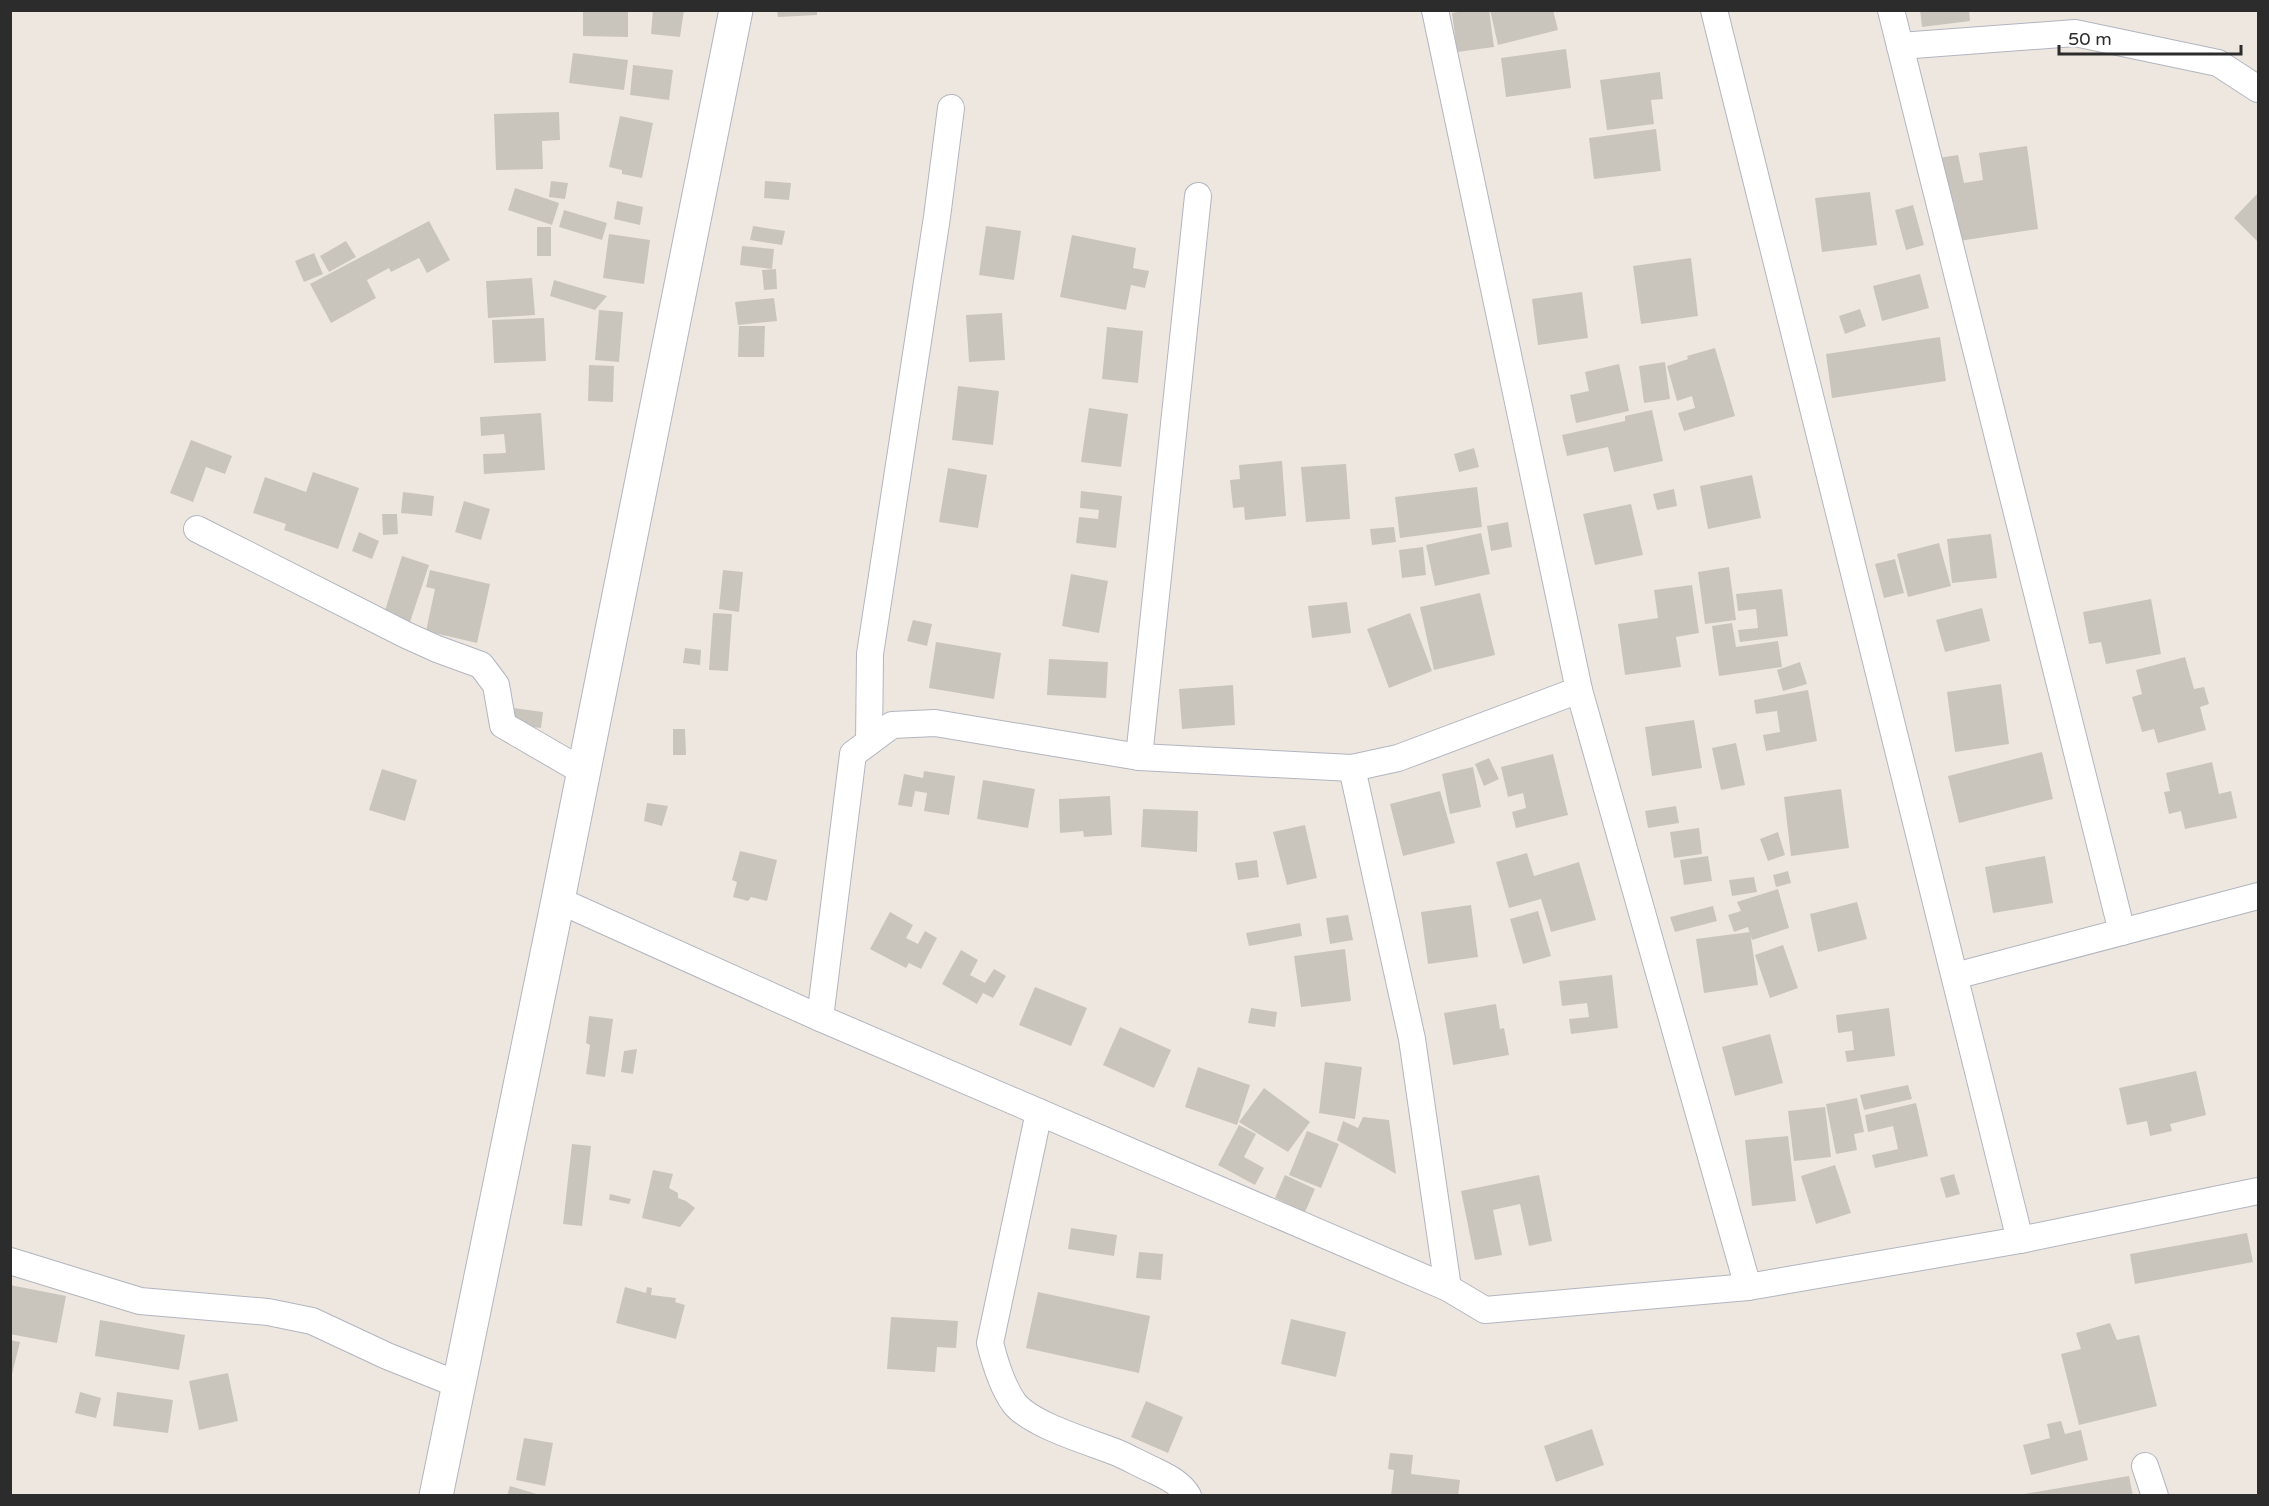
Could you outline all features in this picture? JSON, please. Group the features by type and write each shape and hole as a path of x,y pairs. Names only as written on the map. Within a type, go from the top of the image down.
{"main road":[{"path":"436,1496 736,10"}],"street":[{"path":"1436,10 1579,690 1748,1287"},
{"path":"1714,10 2020,1240"},
{"path":"1891,10 2122,932"},
{"path":"1900,46 2075,33 2218,63 2259,89"},
{"path":"869,742 870,654 937,217 951,108"},
{"path":"1139,757 1198,196"},
{"path":"197,529 406,635 481,665 496,685 503,725 584,772"},
{"path":"820,1018 854,754 892,725 935,723 1139,757 1352,768 1398,758 1579,690"},
{"path":"1352,768 1412,1039 1448,1288"},
{"path":"1955,976 2259,896"},
{"path":"558,900 820,1018 1448,1288 1485,1310 1748,1287 2020,1240 2259,1191"},
{"path":"1039,1112 990,1343 996,1367 1015,1403 1031,1416 1162,1475 1183,1487 1188,1496"},
{"path":"10,1261 140,1301 268,1312 312,1321 387,1356 459,1385"},
{"path":"2145,1466 2155,1496"}],"building":[{"path":"583,10 628,10 628,37 583,36"},
{"path":"653,10 684,10 680,37 651,34"},
{"path":"777,10 817,10 817,15 778,17"},
{"path":"1489,10 1494,47 1457,52 1452,13"},
{"path":"1490,10 1553,10 1558,30 1498,45"},
{"path":"1920,10 1969,10 1970,21 1922,27"},
{"path":"1566,49 1571,88 1506,97 1501,58"},
{"path":"573,53 628,60 624,90 569,83"},
{"path":"633,65 673,70 669,100 630,95"},
{"path":"1660,72 1663,99 1651,100 1654,124 1607,130 1600,80"},
{"path":"559,112 560,140 542,141 543,169 496,170 494,114"},
{"path":"620,116 653,123 642,178 622,174 622,170 609,167"},
{"path":"1656,129 1661,171 1594,179 1589,138"},
{"path":"2027,146 2038,229 1959,241 1954,202 1949,203 1939,158 1958,155 1964,183 1983,180 1979,153"},
{"path":"551,181 568,183 565,199 549,197"},
{"path":"765,181 791,183 789,200 764,198"},
{"path":"515,188 559,203 552,225 508,210"},
{"path":"1870,192 1877,245 1822,252 1815,198"},
{"path":"2258,193 2258,242 2234,218"},
{"path":"617,201 643,207 640,225 614,219"},
{"path":"1913,205 1924,245 1906,250 1895,210"},
{"path":"564,210 607,223 602,240 559,227"},
{"path":"429,221 450,260 427,273 419,258 391,272 389,268 367,280 376,298 331,323 310,284"},
{"path":"753,226 785,231 782,245 750,240"},
{"path":"986,226 1021,231 1014,280 979,275"},
{"path":"537,227 551,227 551,256 537,256"},
{"path":"609,234 650,240 644,284 603,278"},
{"path":"1072,235 1136,248 1133,268 1149,271 1145,288 1131,285 1126,310 1060,297"},
{"path":"346,241 356,257 329,272 320,256"},
{"path":"742,246 774,249 772,269 740,265"},
{"path":"314,253 323,274 304,282 295,261"},
{"path":"1691,258 1698,316 1641,324 1633,266"},
{"path":"776,269 777,289 764,290 762,270"},
{"path":"1920,274 1929,308 1882,321 1873,286"},
{"path":"532,278 535,315 488,318 486,281"},
{"path":"554,280 607,296 595,310 550,296"},
{"path":"1582,292 1588,338 1538,345 1532,299"},
{"path":"774,298 777,321 738,325 735,302"},
{"path":"1860,309 1866,326 1845,334 1839,316"},
{"path":"599,310 623,312 619,362 595,360"},
{"path":"1002,313 1005,360 969,362 966,315"},
{"path":"544,318 546,361 494,363 492,320"},
{"path":"739,326 765,326 764,357 738,357"},
{"path":"1107,327 1143,331 1138,383 1102,379"},
{"path":"1940,337 1946,381 1832,398 1826,354"},
{"path":"1715,348 1735,416 1684,431 1678,413 1695,408 1692,396 1677,401 1667,366 1688,359 1687,356"},
{"path":"1665,362 1670,399 1644,403 1639,366"},
{"path":"1619,364 1629,411 1576,423 1570,395 1589,391 1585,372"},
{"path":"589,365 614,366 613,402 588,401"},
{"path":"958,386 999,391 993,445 952,440"},
{"path":"1089,408 1128,414 1121,467 1081,462"},
{"path":"1652,410 1663,461 1614,472 1608,447 1567,456 1562,435 1625,421 1625,416"},
{"path":"541,413 545,470 484,474 483,454 506,453 504,434 481,436 480,417"},
{"path":"191,440 232,456 225,474 206,467 193,502 170,493"},
{"path":"1474,448 1479,467 1459,472 1454,454"},
{"path":"1282,461 1286,516 1245,520 1244,507 1233,508 1230,480 1240,479 1239,465"},
{"path":"1346,464 1350,519 1306,522 1301,467"},
{"path":"948,468 987,475 978,528 939,522"},
{"path":"313,472 359,488 338,549 284,530 286,524 253,513 265,477 306,492"},
{"path":"1752,475 1761,518 1708,529 1700,486"},
{"path":"1477,487 1482,527 1400,538 1395,497"},
{"path":"1674,489 1677,506 1657,510 1653,494"},
{"path":"1081,491 1122,496 1116,548 1076,543 1079,517 1098,519 1099,510 1080,508"},
{"path":"403,492 434,496 432,516 401,513"},
{"path":"464,501 490,509 481,540 455,532"},
{"path":"1631,504 1643,555 1595,565 1583,514"},
{"path":"382,514 397,514 398,534 383,535"},
{"path":"1508,522 1512,547 1491,551 1487,526"},
{"path":"1394,527 1396,542 1372,545 1370,529"},
{"path":"359,532 379,541 372,559 352,551"},
{"path":"1481,533 1490,574 1435,586 1426,545"},
{"path":"1991,534 1997,578 1952,583 1947,539"},
{"path":"1939,543 1951,586 1908,597 1897,554"},
{"path":"1423,547 1426,575 1402,578 1399,550"},
{"path":"402,556 429,565 408,628 382,620"},
{"path":"1895,559 1904,593 1884,598 1875,564"},
{"path":"1729,567 1736,620 1705,624 1698,572"},
{"path":"430,570 490,584 477,643 426,631 435,589 426,587"},
{"path":"723,570 743,572 739,612 719,609"},
{"path":"1071,574 1108,581 1099,633 1062,626"},
{"path":"1692,585 1699,633 1676,637 1681,667 1625,675 1618,624 1658,618 1654,590"},
{"path":"1782,589 1788,636 1740,642 1738,630 1758,628 1756,609 1738,611 1736,594"},
{"path":"1480,593 1495,655 1434,670 1420,607"},
{"path":"2151,599 2161,654 2106,664 2101,642 2089,644 2083,612"},
{"path":"1347,602 1351,633 1312,638 1308,606"},
{"path":"1982,608 1990,641 1945,652 1936,620"},
{"path":"713,613 732,614 728,671 709,670"},
{"path":"1410,613 1432,671 1389,688 1367,629"},
{"path":"913,620 932,624 927,646 907,641"},
{"path":"1732,623 1736,647 1778,641 1782,667 1719,676 1712,626"},
{"path":"936,642 1001,653 994,699 929,688"},
{"path":"685,648 701,650 700,665 683,663"},
{"path":"2185,657 2194,689 2204,687 2209,704 2200,707 2206,730 2158,743 2154,729 2142,732 2132,697 2142,694 2136,670"},
{"path":"1049,659 1108,662 1106,698 1047,695"},
{"path":"1800,662 1807,684 1783,691 1777,670"},
{"path":"2001,684 2009,744 1955,752 1947,692"},
{"path":"1233,685 1235,725 1182,729 1179,689"},
{"path":"1808,690 1817,741 1766,751 1763,735 1780,732 1777,711 1756,714 1754,700"},
{"path":"513,708 543,712 541,728 511,725"},
{"path":"1694,720 1702,768 1652,776 1645,727"},
{"path":"673,729 685,729 686,755 673,755"},
{"path":"1736,743 1745,785 1721,790 1712,748"},
{"path":"2042,752 2053,799 1959,823 1948,776"},
{"path":"1553,754 1568,815 1516,828 1512,812 1526,808 1523,793 1508,797 1501,767"},
{"path":"1489,758 1499,779 1484,786 1475,764"},
{"path":"2212,762 2219,794 2231,791 2237,818 2185,829 2181,811 2169,814 2164,792 2170,791 2166,773"},
{"path":"1473,767 1481,807 1450,814 1442,774"},
{"path":"382,769 417,780 405,821 369,810"},
{"path":"924,771 955,776 949,815 924,811 927,793 915,791 912,807 898,805 904,774 923,778"},
{"path":"983,780 1035,789 1028,828 977,819"},
{"path":"1841,789 1849,848 1791,856 1784,797"},
{"path":"1440,791 1455,843 1403,856 1390,804"},
{"path":"1110,796 1112,835 1084,837 1083,831 1060,833 1059,799"},
{"path":"647,803 668,806 662,826 644,821"},
{"path":"1676,806 1679,823 1648,828 1645,811"},
{"path":"1143,809 1198,811 1197,852 1141,847"},
{"path":"1305,825 1317,878 1287,885 1273,832"},
{"path":"1699,828 1702,854 1674,858 1670,832"},
{"path":"1778,832 1785,855 1768,861 1760,839"},
{"path":"740,851 777,860 767,901 751,897 748,901 733,897 737,882 732,880"},
{"path":"1527,853 1534,876 1579,862 1596,920 1551,932 1541,899 1509,908 1496,862"},
{"path":"1708,856 1712,881 1684,885 1680,860"},
{"path":"2045,856 2053,903 1993,913 1985,867"},
{"path":"1257,860 1259,877 1238,880 1235,863"},
{"path":"1788,871 1791,883 1776,887 1773,875"},
{"path":"1754,877 1757,892 1732,896 1729,880"},
{"path":"1778,889 1789,928 1752,940 1748,927 1734,932 1728,915 1741,911 1737,902"},
{"path":"1857,902 1867,939 1818,952 1810,914"},
{"path":"1471,905 1478,957 1428,964 1421,912"},
{"path":"1713,906 1717,921 1675,932 1670,917"},
{"path":"1538,911 1551,956 1523,964 1510,919"},
{"path":"890,912 913,925 906,938 918,944 925,931 937,938 921,969 909,963 906,968 870,949"},
{"path":"1348,915 1353,940 1330,944 1326,918"},
{"path":"1300,923 1302,936 1249,946 1246,933"},
{"path":"1750,932 1758,985 1704,993 1696,939"},
{"path":"1783,945 1798,988 1770,998 1755,955"},
{"path":"1345,949 1351,1001 1301,1007 1294,956"},
{"path":"961,950 978,960 970,975 985,983 994,969 1006,976 993,998 983,993 977,1004 942,984"},
{"path":"1612,975 1618,1028 1571,1034 1569,1019 1589,1017 1587,1003 1562,1006 1559,981"},
{"path":"1035,987 1087,1008 1071,1046 1019,1025"},
{"path":"1496,1004 1500,1029 1504,1028 1509,1055 1453,1065 1444,1013"},
{"path":"1251,1008 1277,1012 1275,1027 1248,1023"},
{"path":"1889,1008 1895,1056 1847,1062 1845,1051 1854,1050 1852,1031 1838,1033 1836,1015"},
{"path":"589,1016 613,1019 605,1077 586,1074 590,1045 586,1043"},
{"path":"1120,1027 1171,1050 1154,1088 1103,1065"},
{"path":"1770,1034 1783,1083 1735,1096 1722,1047"},
{"path":"637,1049 633,1074 621,1072 624,1051"},
{"path":"1325,1062 1362,1067 1355,1119 1319,1113"},
{"path":"1198,1067 1250,1085 1237,1125 1185,1107"},
{"path":"2196,1071 2206,1115 2170,1124 2172,1131 2150,1136 2147,1121 2127,1125 2119,1088"},
{"path":"1908,1085 1912,1099 1864,1110 1860,1095"},
{"path":"1264,1088 1310,1122 1288,1152 1239,1122"},
{"path":"1857,1098 1864,1132 1854,1134 1857,1150 1836,1154 1826,1104"},
{"path":"1916,1103 1928,1156 1875,1168 1872,1155 1898,1149 1893,1126 1868,1132 1865,1115"},
{"path":"1825,1107 1831,1157 1794,1161 1788,1111"},
{"path":"1363,1117 1389,1120 1396,1174 1337,1140 1343,1121 1358,1128"},
{"path":"1239,1125 1256,1134 1244,1157 1264,1168 1255,1185 1218,1165"},
{"path":"1307,1131 1339,1144 1321,1188 1289,1175"},
{"path":"1788,1136 1796,1201 1752,1206 1745,1140"},
{"path":"572,1144 591,1146 582,1226 563,1224"},
{"path":"1835,1165 1851,1213 1816,1224 1801,1176"},
{"path":"653,1170 673,1174 669,1188 678,1193 678,1198 695,1208 680,1227 642,1218"},
{"path":"1954,1174 1960,1194 1946,1198 1940,1178"},
{"path":"1285,1175 1315,1189 1305,1212 1275,1198"},
{"path":"1539,1175 1552,1241 1529,1246 1520,1204 1493,1210 1502,1255 1475,1260 1461,1191"},
{"path":"610,1194 631,1199 629,1204 609,1200"},
{"path":"1071,1228 1117,1235 1114,1256 1068,1249"},
{"path":"2247,1233 2253,1262 2135,1284 2130,1254"},
{"path":"1139,1252 1163,1254 1161,1280 1136,1278"},
{"path":"10,1285 66,1296 57,1343 10,1334"},
{"path":"625,1287 646,1293 647,1287 652,1288 651,1295 676,1298 675,1302 685,1305 676,1339 616,1323"},
{"path":"1038,1292 1150,1316 1139,1373 1026,1348"},
{"path":"891,1317 958,1321 956,1348 937,1347 935,1372 887,1369"},
{"path":"1291,1319 1346,1332 1336,1377 1281,1364"},
{"path":"100,1320 185,1335 179,1370 95,1356"},
{"path":"2110,1323 2117,1340 2139,1335 2157,1406 2079,1425 2061,1354 2081,1349 2076,1333"},
{"path":"10,1340 20,1342 11,1378 10,1378"},
{"path":"228,1373 238,1421 199,1430 189,1381"},
{"path":"80,1392 101,1398 96,1418 75,1413"},
{"path":"117,1392 173,1400 168,1433 113,1426"},
{"path":"1146,1401 1183,1417 1168,1453 1131,1437"},
{"path":"2061,1421 2065,1434 2081,1430 2088,1460 2031,1475 2023,1445 2050,1438 2047,1424"},
{"path":"1592,1429 1604,1465 1556,1482 1544,1446"},
{"path":"524,1438 553,1443 545,1486 516,1480"},
{"path":"1390,1453 1413,1455 1411,1474 1460,1480 1458,1496 1391,1496 1394,1470 1388,1469"},
{"path":"2129,1476 2133,1496 2024,1496 2024,1494"},
{"path":"510,1486 540,1495 540,1496 507,1496"}]}
